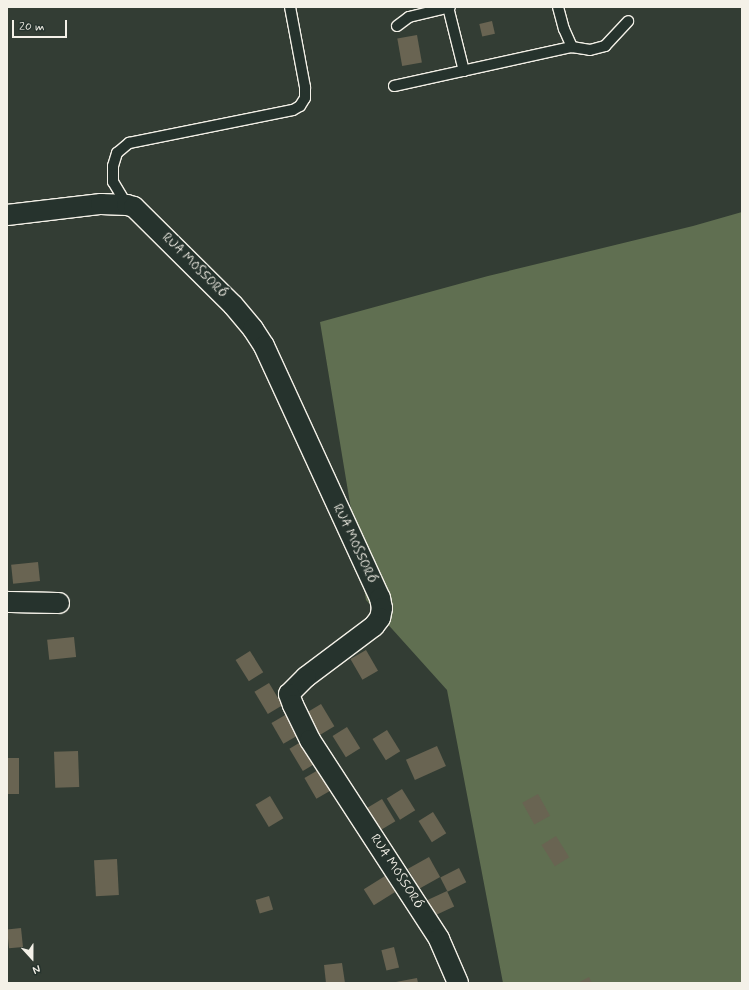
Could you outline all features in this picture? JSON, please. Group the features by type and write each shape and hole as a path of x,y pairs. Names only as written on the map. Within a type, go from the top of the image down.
{"street":[{"path":"7,215 101,204 127,204"},
{"name":"RUA MOSSORÓ","path":"127,204 134,207 233,305 254,329 274,367 380,598 382,608 380,618 374,626 306,677 289,694 297,716 310,740 439,939 458,983"},
{"path":"7,602 59,603"}],"lane":[{"path":"127,204 113,182 113,166 117,153 130,143 292,110 300,106 305,98 305,86 290,7"},
{"path":"397,26 409,17 449,7 464,71"},
{"path":"558,7 564,29 572,47"},
{"path":"394,86 572,47 590,50 605,46 628,21"}],"green space":[{"path":"742,212 742,983 503,983 447,690 366,600 320,322 488,276 693,226"}],"building":[{"path":"492,21 495,34 482,37 479,24"},
{"path":"417,35 422,63 402,66 397,38"},
{"path":"38,562 40,581 13,584 11,565"},
{"path":"74,637 76,657 49,660 47,640"},
{"path":"366,650 378,671 362,680 350,659"},
{"path":"250,651 263,672 249,681 236,660"},
{"path":"269,683 282,705 268,714 254,692"},
{"path":"321,704 334,726 320,735 306,713"},
{"path":"287,714 299,735 283,744 271,723"},
{"path":"347,727 360,748 346,757 333,736"},
{"path":"387,730 400,751 386,760 373,739"},
{"path":"304,740 317,762 303,771 289,749"},
{"path":"437,746 446,766 415,780 406,760"},
{"path":"78,751 79,787 55,788 54,752"},
{"path":"7,758 19,758 19,794 7,794"},
{"path":"320,769 332,790 316,799 304,778"},
{"path":"402,789 415,810 400,820 387,799"},
{"path":"538,794 550,816 534,825 522,803"},
{"path":"270,796 283,818 269,827 255,805"},
{"path":"382,799 395,821 380,831 367,808"},
{"path":"433,812 446,833 432,842 419,821"},
{"path":"556,836 569,857 555,866 542,845"},
{"path":"429,857 440,877 419,889 408,869"},
{"path":"117,859 119,895 96,896 94,860"},
{"path":"459,868 466,882 448,892 440,878"},
{"path":"385,876 395,892 374,905 364,889"},
{"path":"447,891 454,906 434,916 427,900"},
{"path":"269,896 273,909 260,913 256,900"},
{"path":"21,928 23,947 9,948 7,929"},
{"path":"394,947 399,967 386,971 381,950"},
{"path":"342,963 345,983 326,983 324,965"},
{"path":"589,977 592,983 578,983"},
{"path":"417,978 418,983 396,983 396,982"}]}
